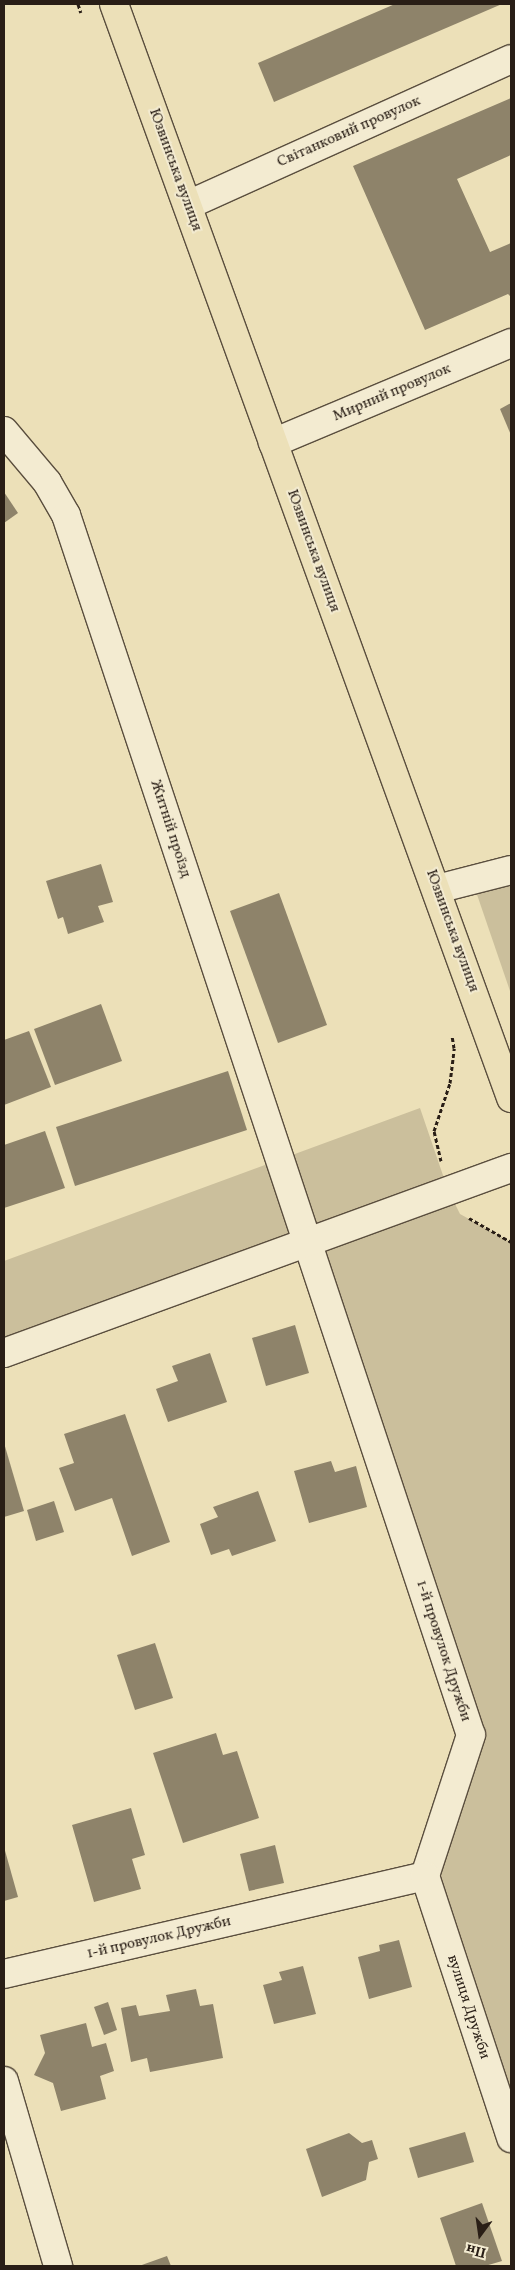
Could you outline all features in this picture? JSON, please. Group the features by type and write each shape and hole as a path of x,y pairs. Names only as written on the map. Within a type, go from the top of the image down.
{"main road":[{"name":"Юзвинська вулиця","path":"114,4 437,889 511,1098"}],"street":[{"name":"Світанковий провулок","path":"188,205 511,59"},
{"name":"Мирний провулок","path":"273,443 511,343"},
{"name":"Житній проїзд","path":"4,431 47,482 66,515 308,1243"},
{"path":"437,889 511,870"},
{"path":"4,1353 511,1168"},
{"name":"1-й провулок Дружби","path":"4,1974 425,1876 471,1735 308,1243"},
{"name":"вулиця Дружби","path":"425,1876 511,2138"},
{"path":"4,2082 58,2266"}],"path":[{"path":"78,4 85,22"},
{"path":"451,1030 454,1048 450,1082 434,1131 448,1190 460,1214 511,1242"}],"shaded area":[{"path":"511,870 511,994 472,880"},
{"path":"420,1108 448,1190 460,1214 511,1242 511,2130 425,1876 471,1735 308,1243 4,1353 4,1261"}],"building":[{"path":"395,4 502,4 274,102 258,63"},
{"path":"511,98 511,155 457,179 490,252 511,243 511,297 508,294 425,330 353,166"},
{"path":"511,403 511,435 500,409"},
{"path":"4,492 18,513 4,523"},
{"path":"101,864 113,902 98,906 104,922 68,934 63,917 58,919 46,881"},
{"path":"279,893 327,1025 278,1043 230,911"},
{"path":"101,1004 122,1061 55,1085 34,1029"},
{"path":"29,1031 51,1087 4,1105 4,1040"},
{"path":"228,1071 247,1130 75,1186 56,1127"},
{"path":"45,1131 65,1188 4,1208 4,1145"},
{"path":"295,1325 309,1373 266,1386 252,1338"},
{"path":"210,1353 227,1402 168,1422 156,1389 178,1381 172,1366"},
{"path":"125,1414 170,1542 132,1556 112,1498 75,1511 59,1468 74,1463 64,1434"},
{"path":"4,1443 24,1511 4,1517"},
{"path":"331,1461 335,1472 356,1466 367,1507 309,1523 294,1471"},
{"path":"258,1491 276,1541 232,1556 229,1549 211,1555 200,1524 218,1517 213,1507"},
{"path":"54,1501 64,1532 36,1541 27,1510"},
{"path":"155,1643 173,1698 135,1710 117,1655"},
{"path":"216,1733 223,1755 237,1751 259,1818 183,1843 153,1753"},
{"path":"131,1808 145,1855 132,1859 141,1889 94,1902 72,1825"},
{"path":"275,1845 284,1883 249,1891 240,1854"},
{"path":"4,1847 18,1897 4,1901"},
{"path":"399,1940 412,1987 369,1999 358,1957 380,1951 379,1945"},
{"path":"303,1966 316,2014 274,2024 263,1985 282,1980 279,1972"},
{"path":"196,1989 200,2006 213,2004 223,2058 150,2072 147,2058 131,2062 121,2008 136,2005 139,2016 170,2011 166,1995"},
{"path":"108,2002 117,2030 104,2035 94,2007"},
{"path":"86,2023 92,2047 106,2043 114,2071 100,2076 106,2099 61,2111 53,2083 34,2075 45,2053 40,2035"},
{"path":"465,2132 474,2162 418,2178 409,2148"},
{"path":"349,2133 362,2143 372,2140 378,2159 369,2162 366,2180 322,2197 306,2149"},
{"path":"482,2203 502,2261 485,2266 456,2266 440,2218"},
{"path":"167,2256 171,2266 139,2266"}]}
